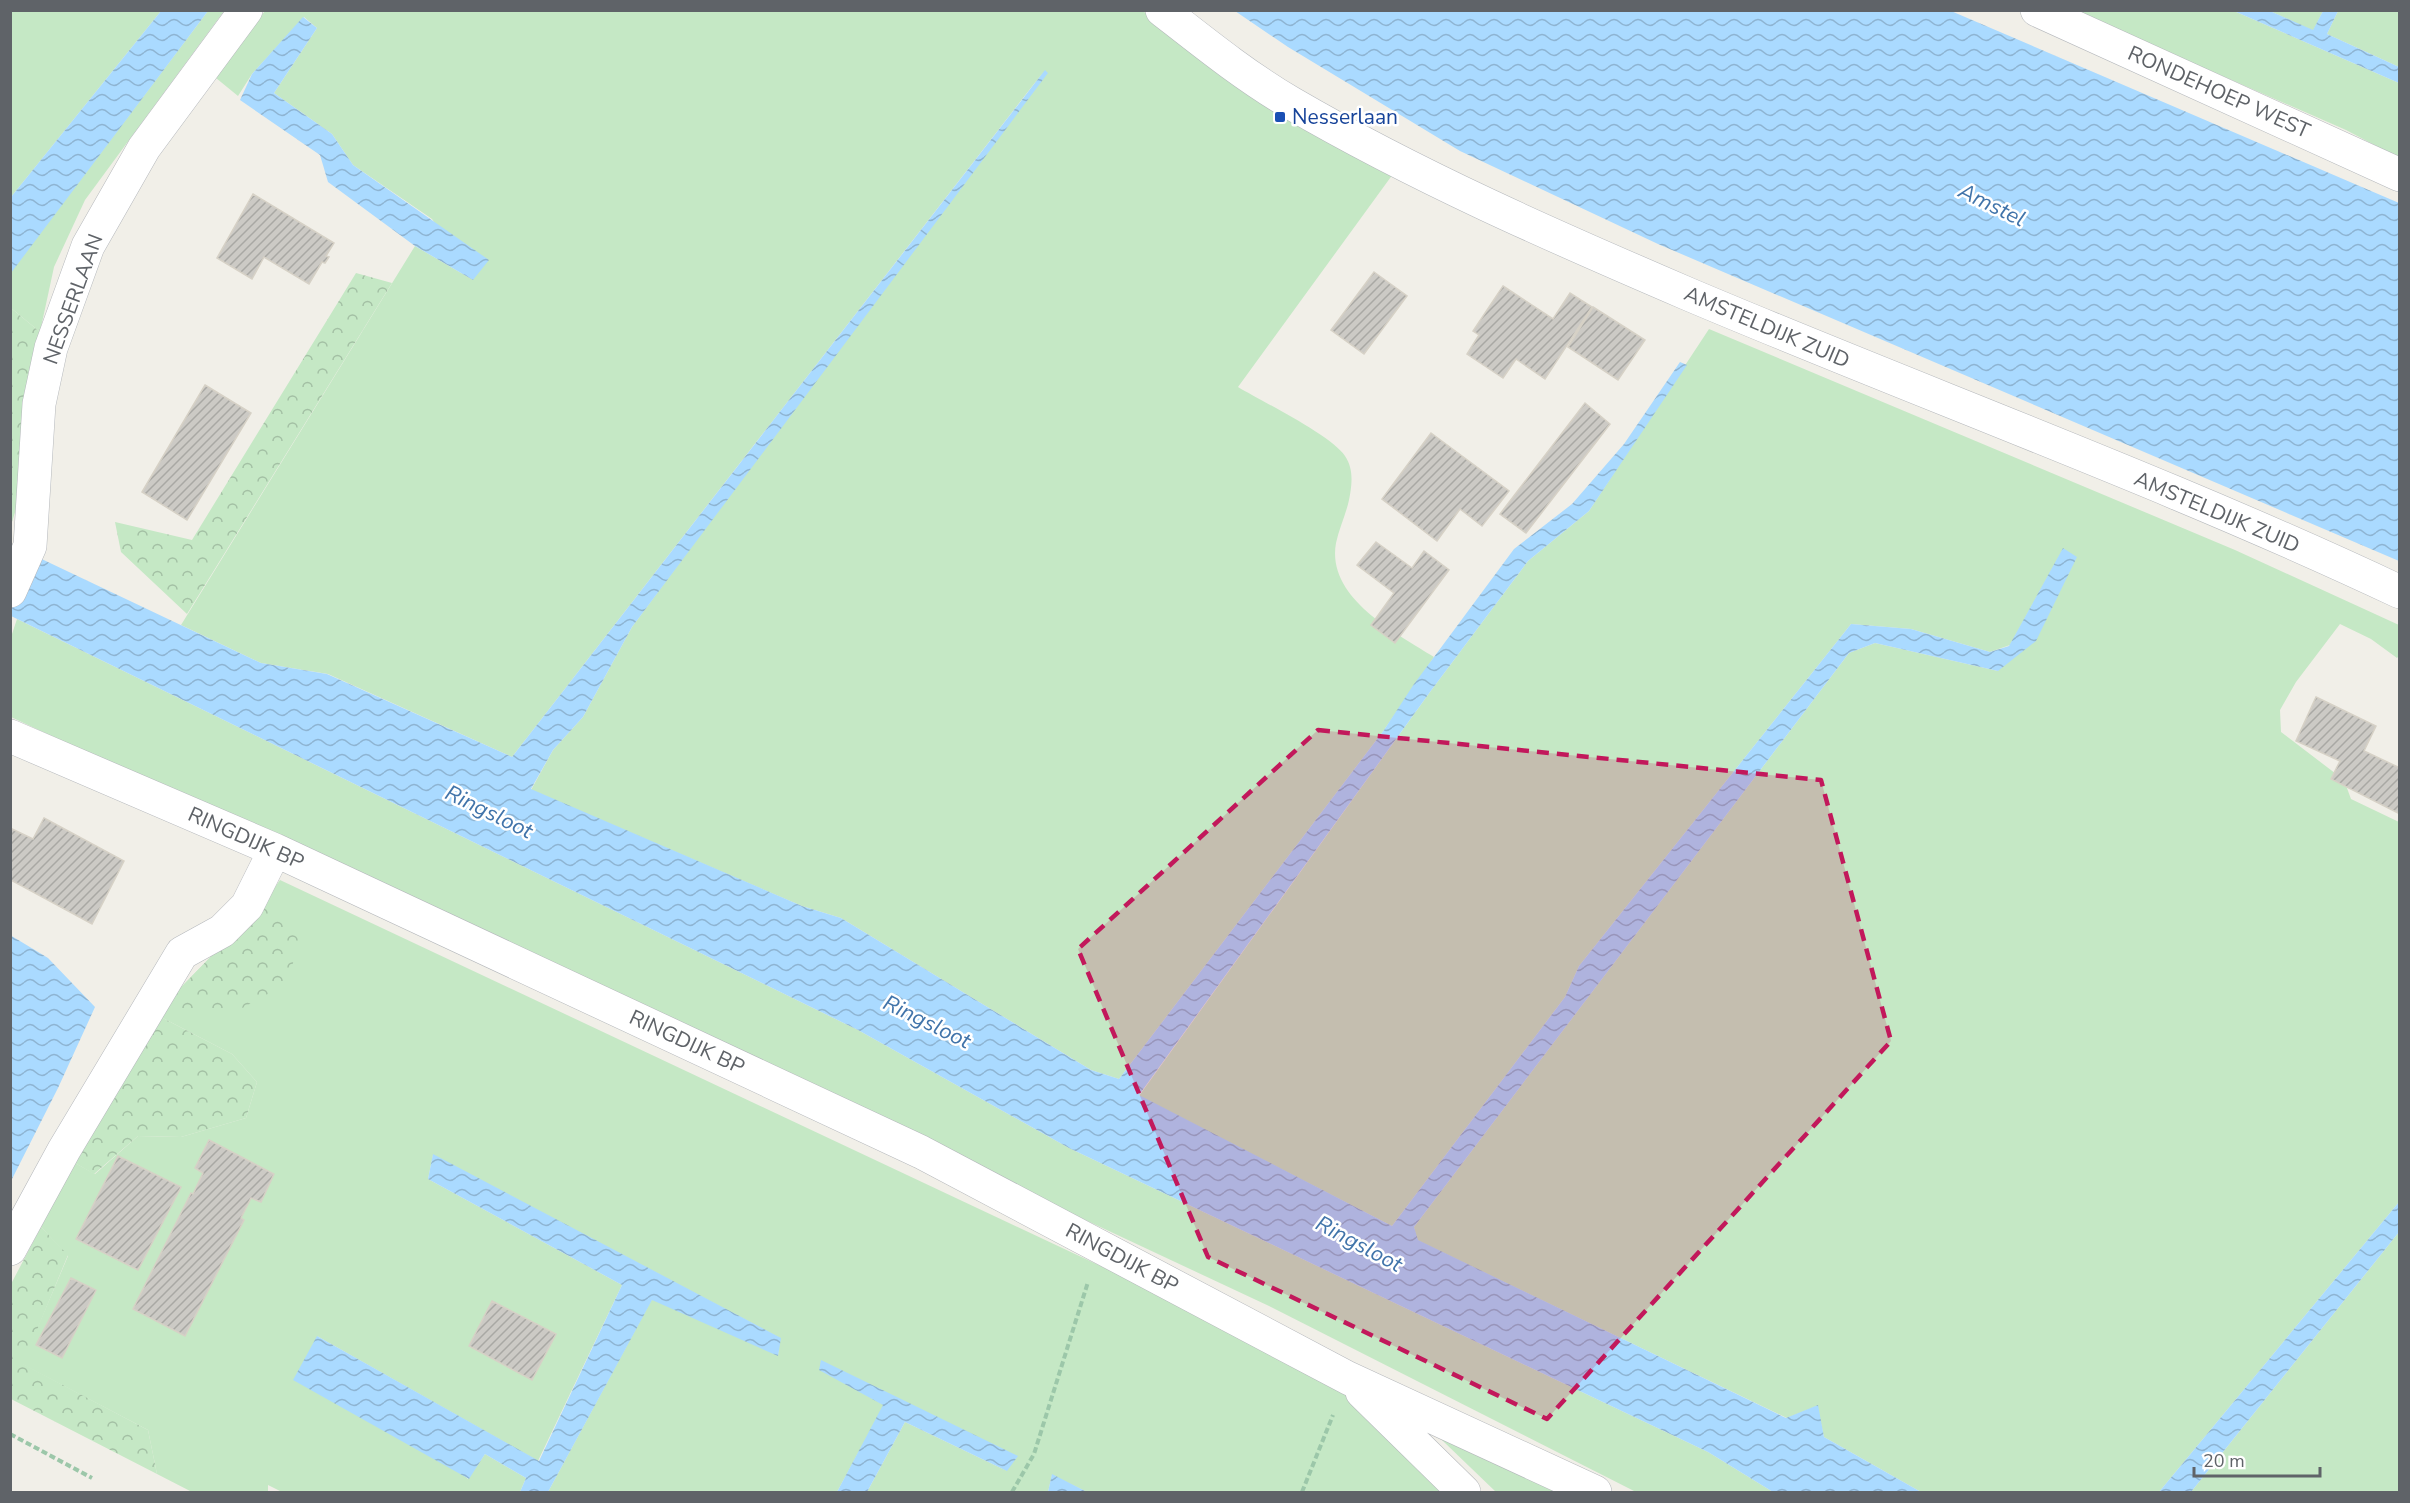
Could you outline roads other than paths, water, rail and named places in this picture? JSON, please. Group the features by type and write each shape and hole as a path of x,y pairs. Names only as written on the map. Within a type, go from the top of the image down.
{"street":[{"name":"NESSERLAAN","path":"10,591 30,546 39,404 51,348 88,246 144,148 246,10"},
{"name":"AMSTELDIJK ZUID","path":"1162,10 1218,53 1288,101 1535,229 1822,351 2159,485 2400,592"},
{"name":"RONDEHOEP WEST","path":"2037,10 2400,175"},
{"name":"RINGDIJK BP","path":"10,736 274,850 921,1152 1348,1378 1595,1492"},
{"path":"10,1249 64,1150 182,953 222,931 247,906 274,850"},
{"name":"RINGDIJK BP","path":"1348,1378 1464,1492"}],"water":[{"path":"161,11 208,11 11,273 11,197"},
{"name":"Amstel","path":"1235,11 1951,11 2399,203 2399,561 1658,244 1460,151 1288,47"},
{"path":"2234,11 2270,11 2313,30 2323,11 2338,11 2327,34 2399,67 2399,83"},
{"path":"303,17 317,28 274,93 332,134 353,165 489,260 473,280 415,246 328,182 320,155 240,100 252,74"},
{"name":"Ringsloot","path":"1045,70 1048,73 632,627 583,717 553,750 531,789 802,906 841,918 1091,1070 1119,1079 1384,730 1414,684 1514,549 1572,504 1624,444 1680,362 1687,365 1589,511 1528,561 1430,692 1139,1095 1392,1226 1565,997 1579,966 1851,624 1911,629 1990,652 2009,646 2063,548 2077,557 2036,641 1998,671 1875,643 1849,653 1414,1227 1418,1240 1786,1418 1818,1405 1824,1437 1921,1492 1773,1492 1708,1452 1069,1148 858,1030 11,616 10,544 261,663 327,674 512,757"},
{"path":"10,935 48,958 95,1007 58,1088 11,1181"},
{"path":"433,1154 781,1338 778,1356 652,1300 548,1492 520,1492 526,1478 485,1454 469,1479 293,1380 317,1336 539,1461 622,1285 428,1179"},
{"path":"2399,1202 2399,1232 2191,1492 2159,1492"},
{"path":"821,1360 1018,1456 1007,1471 905,1422 867,1492 837,1492 883,1405 819,1370"},
{"path":"1052,1474 1087,1492 1048,1492"}],"place":[{"name":"Nesserlaan","path":"1280,117"}]}
